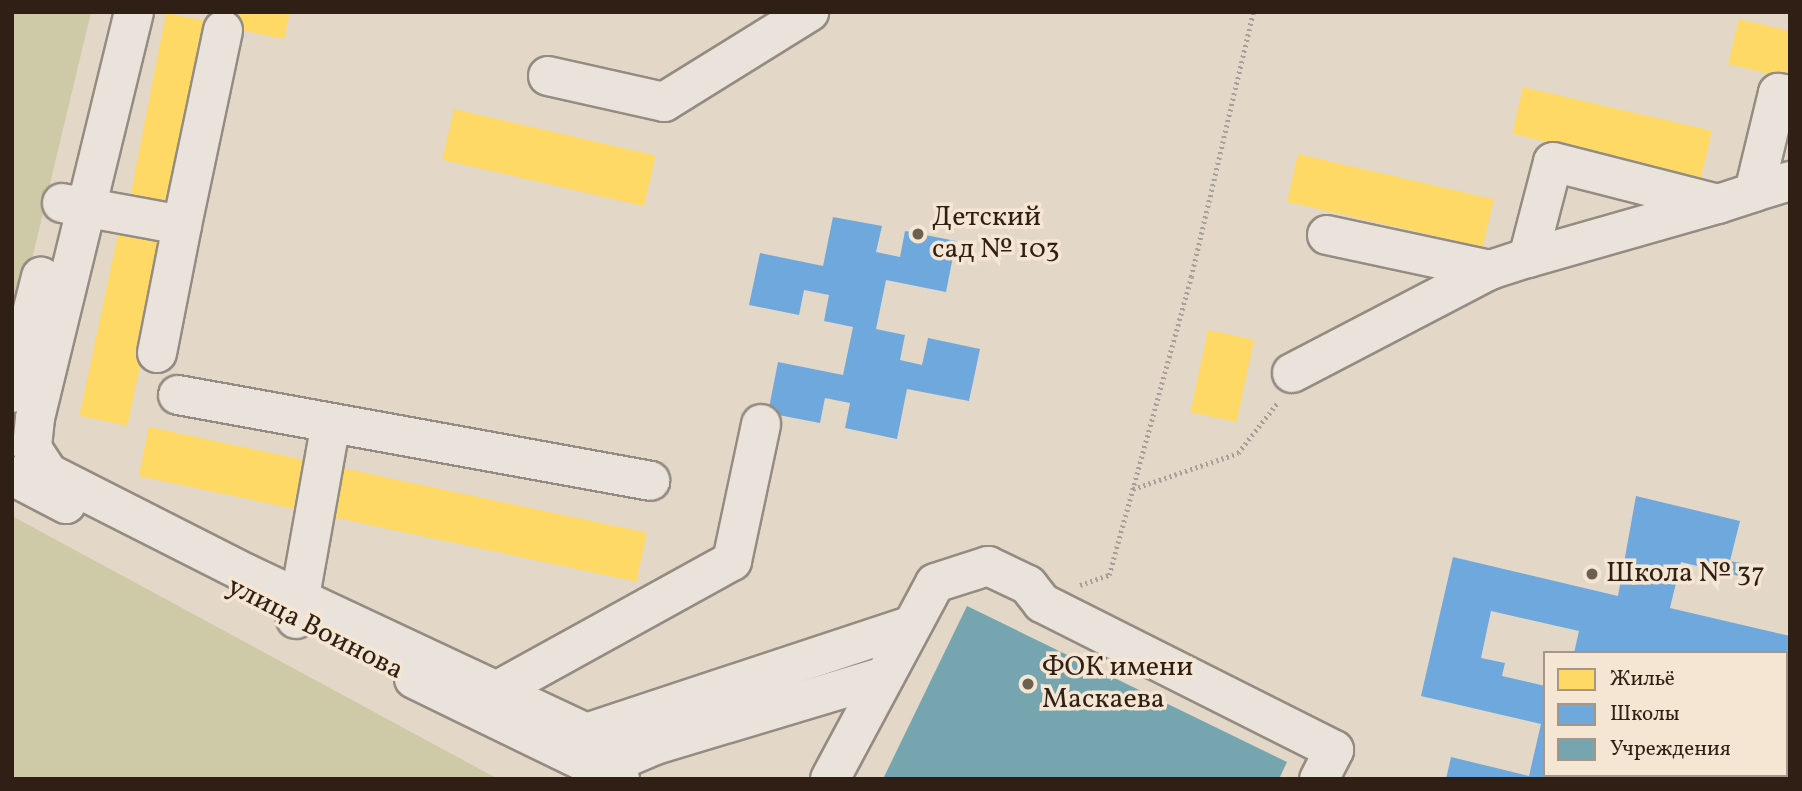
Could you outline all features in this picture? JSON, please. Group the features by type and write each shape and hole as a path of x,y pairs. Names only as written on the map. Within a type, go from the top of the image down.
{"street":[{"path":"108,12 72,205 32,449 48,473 298,609 331,423"},
{"path":"12,393 134,12"},
{"path":"548,76 664,102 809,12"},
{"path":"157,353 181,225 223,30"},
{"path":"1292,373 1490,271 1772,186 1778,93 1790,95"},
{"path":"1528,258 1552,162 1718,204"},
{"path":"72,205 181,225"},
{"path":"1327,235 1490,271"},
{"path":"178,395 650,481"},
{"path":"483,698 732,561 761,424"},
{"name":"улица Воинова","path":"12,476 483,698 609,774"},
{"path":"831,779 935,583 988,566 1028,585 1039,599 1334,750 1319,779"},
{"path":"483,698 586,733 912,625"},
{"path":"609,774 655,745 885,676"}],"path":[{"path":"1039,599 1109,575 1191,277 1253,12"},
{"path":"1132,490 1238,453 1272,416 1292,373"}],"shaded area":[{"path":"12,12 91,12 12,343"},
{"path":"12,516 498,779 12,779"}],"building: Жильё":[{"path":"239,12 290,12 284,39 236,29"},
{"path":"166,13 212,22 175,212 129,203"},
{"path":"1739,19 1790,31 1790,79 1728,64"},
{"path":"1523,87 1712,131 1701,177 1512,134"},
{"path":"454,109 656,156 644,206 442,160"},
{"path":"1298,154 1494,199 1483,247 1287,202"},
{"path":"121,220 169,230 127,426 79,416"},
{"path":"1208,330 1254,340 1237,422 1191,412"},
{"path":"149,427 647,533 636,582 139,476"}],"building: Школы":[{"path":"833,217 882,226 876,252 900,257 905,231 956,241 946,292 886,280 876,329 905,335 900,360 922,365 928,338 980,349 969,401 907,389 897,439 845,428 850,403 825,398 820,423 768,413 778,362 843,375 853,327 824,321 829,295 804,290 799,315 749,305 760,253 823,266"},
{"path":"1636,496 1740,521 1730,561 1746,564 1743,577 1681,562 1670,608 1790,636 1788,686 1788,651 1574,651 1579,631 1491,611 1481,658 1505,663 1502,676 1543,686 1543,777 1584,779 1446,779 1451,757 1529,776 1541,724 1421,696 1453,557 1618,596"}],"building: Учреждения":[{"name":"ФОК имени Маскаева","path":"967,606 1287,762 1279,779 883,779"}],"place":[{"name":"Детский сад № 103","path":"918,234"},
{"name":"Школа № 37","path":"1592,574"},
{"name":"ФОК имени Маскаева","path":"1028,684"}]}
